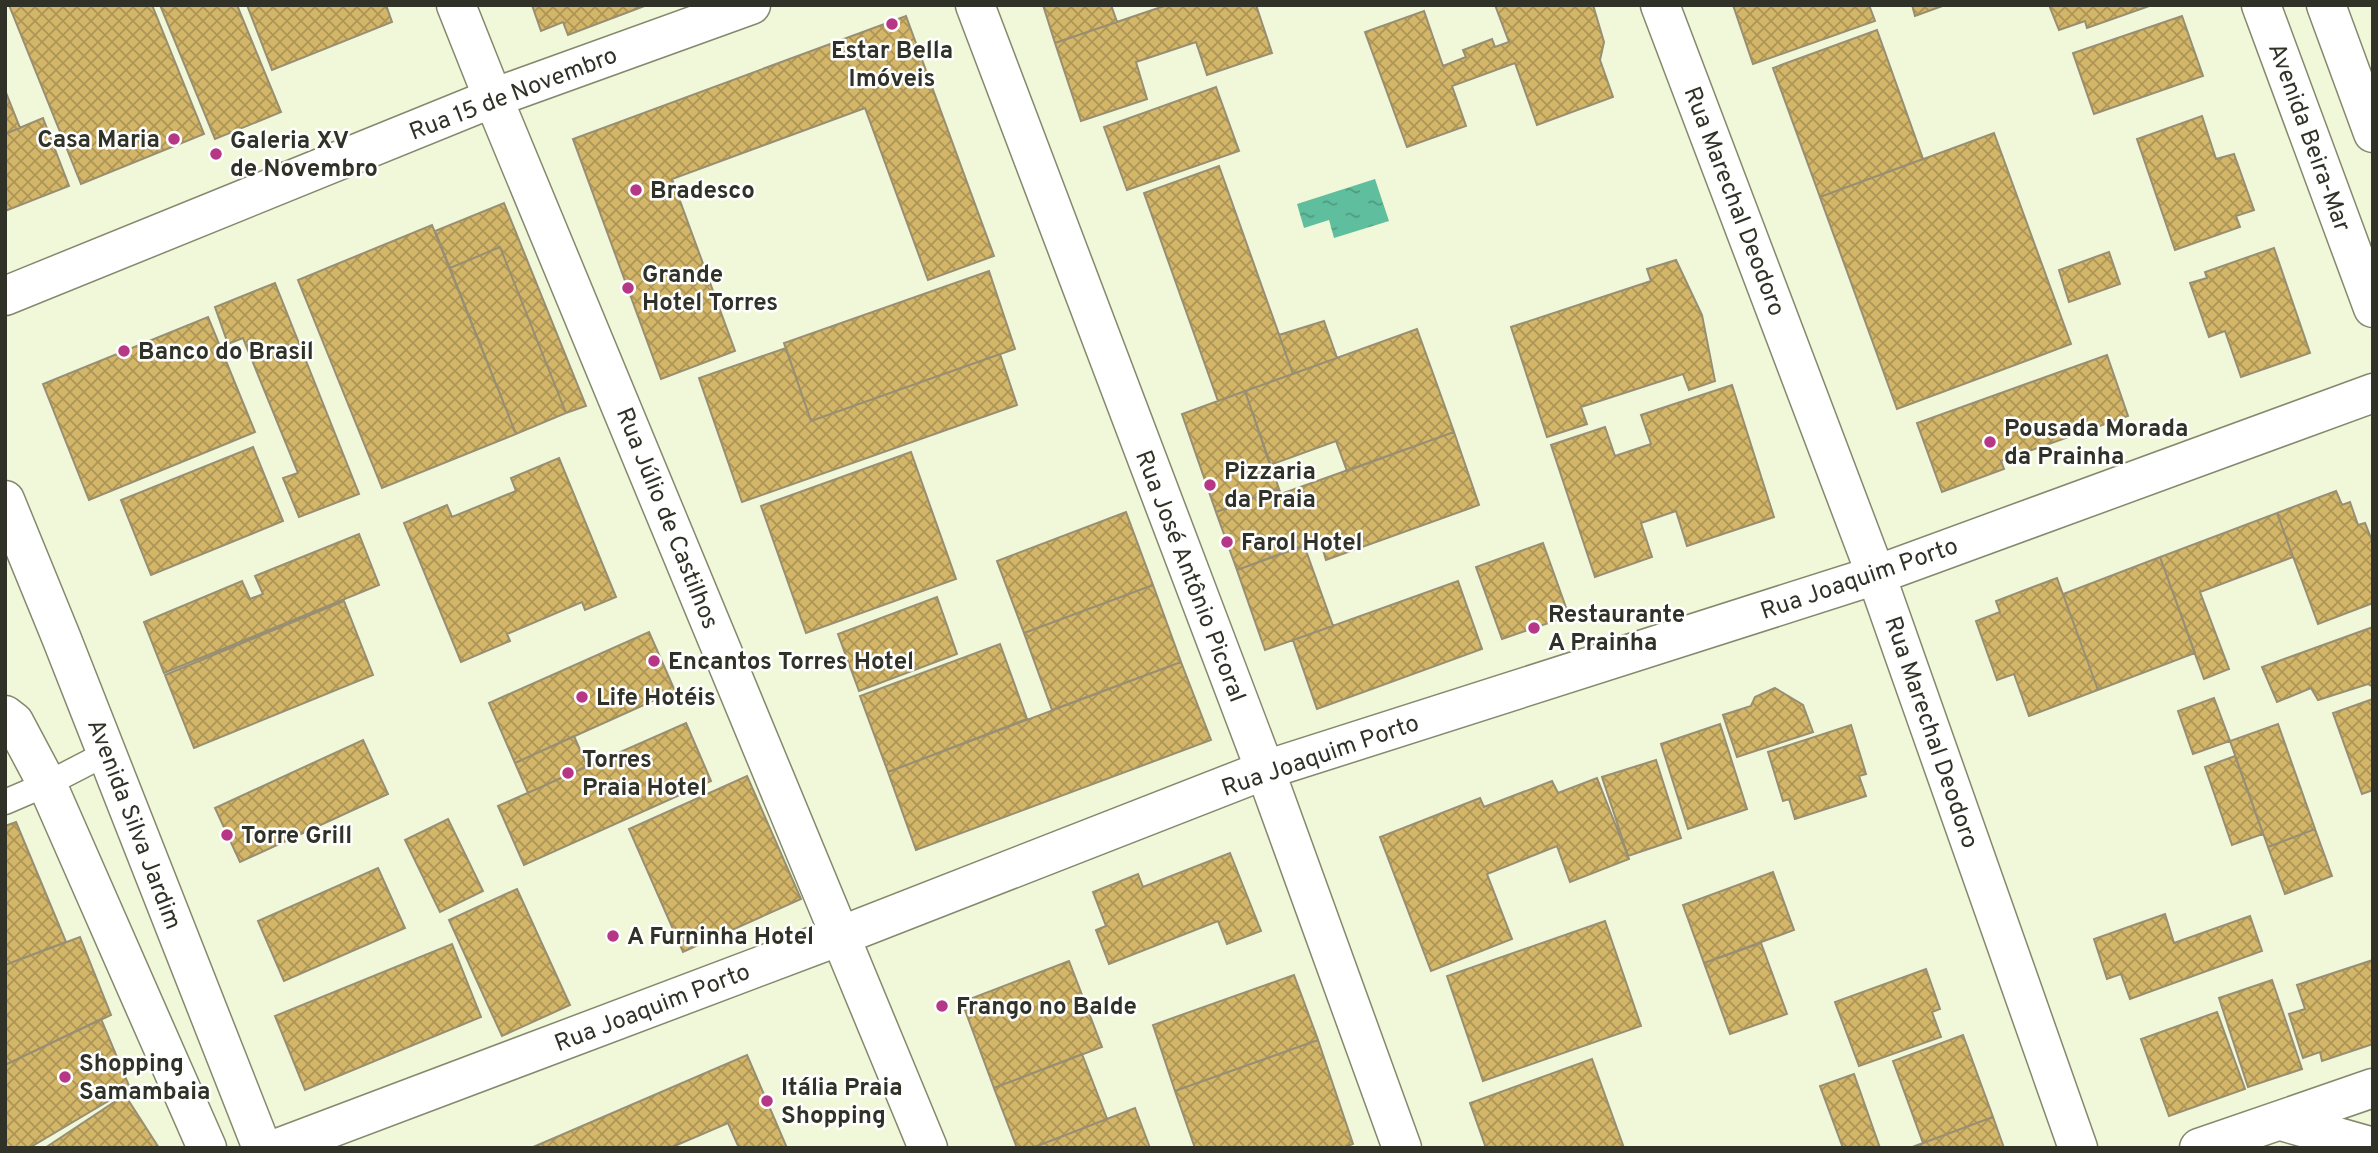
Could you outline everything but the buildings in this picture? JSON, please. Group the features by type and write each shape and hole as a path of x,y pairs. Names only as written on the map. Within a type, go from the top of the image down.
{"street":[{"name":"Rua Júlio de Castilhos","path":"456,5 928,1148"},
{"name":"Rua 15 de Novembro","path":"5,296 493,98 751,5"},
{"name":"Rua José Antônio Picoral","path":"975,5 1265,770 1402,1148"},
{"name":"Rua Marechal Deodoro","path":"1660,5 1876,575 2078,1148"},
{"name":"Avenida Beira-Mar","path":"2261,5 2373,308"},
{"path":"2326,5 2373,133"},
{"name":"Rua Joaquim Porto","path":"278,1148 840,936 1265,770 1876,575 2373,393"},
{"name":"Avenida Silva Jardim","path":"5,500 262,1148"},
{"path":"5,715 14,722 47,784 207,1148"},
{"path":"2199,1148 2373,1088"},
{"path":"2281,1121 2373,1147"}],"lane":[{"path":"5,802 107,753"}],"water":[{"path":"1375,179 1389,221 1334,238 1329,220 1304,228 1297,204"}],"place":[{"name":"Estar Bella Imóveis","path":"892,24"},
{"name":"Casa Maria","path":"174,139"},
{"name":"Galeria XV de Novembro","path":"216,154"},
{"name":"Bradesco","path":"636,190"},
{"name":"Grande Hotel Torres","path":"628,288"},
{"name":"Banco do Brasil","path":"124,351"},
{"name":"Pousada Morada da Prainha","path":"1990,442"},
{"name":"Pizzaria da Praia","path":"1210,485"},
{"name":"Farol Hotel","path":"1227,542"},
{"name":"Restaurante A Prainha","path":"1534,628"},
{"name":"Encantos Torres Hotel","path":"654,661"},
{"name":"Life Hotéis","path":"582,697"},
{"name":"Torres Praia Hotel","path":"568,773"},
{"name":"Torre Grill","path":"227,835"},
{"name":"A Furninha Hotel","path":"613,936"},
{"name":"Frango no Balde","path":"942,1006"},
{"name":"Shopping Samambaia","path":"65,1077"},
{"name":"Itália Praia Shopping","path":"767,1101"}]}
